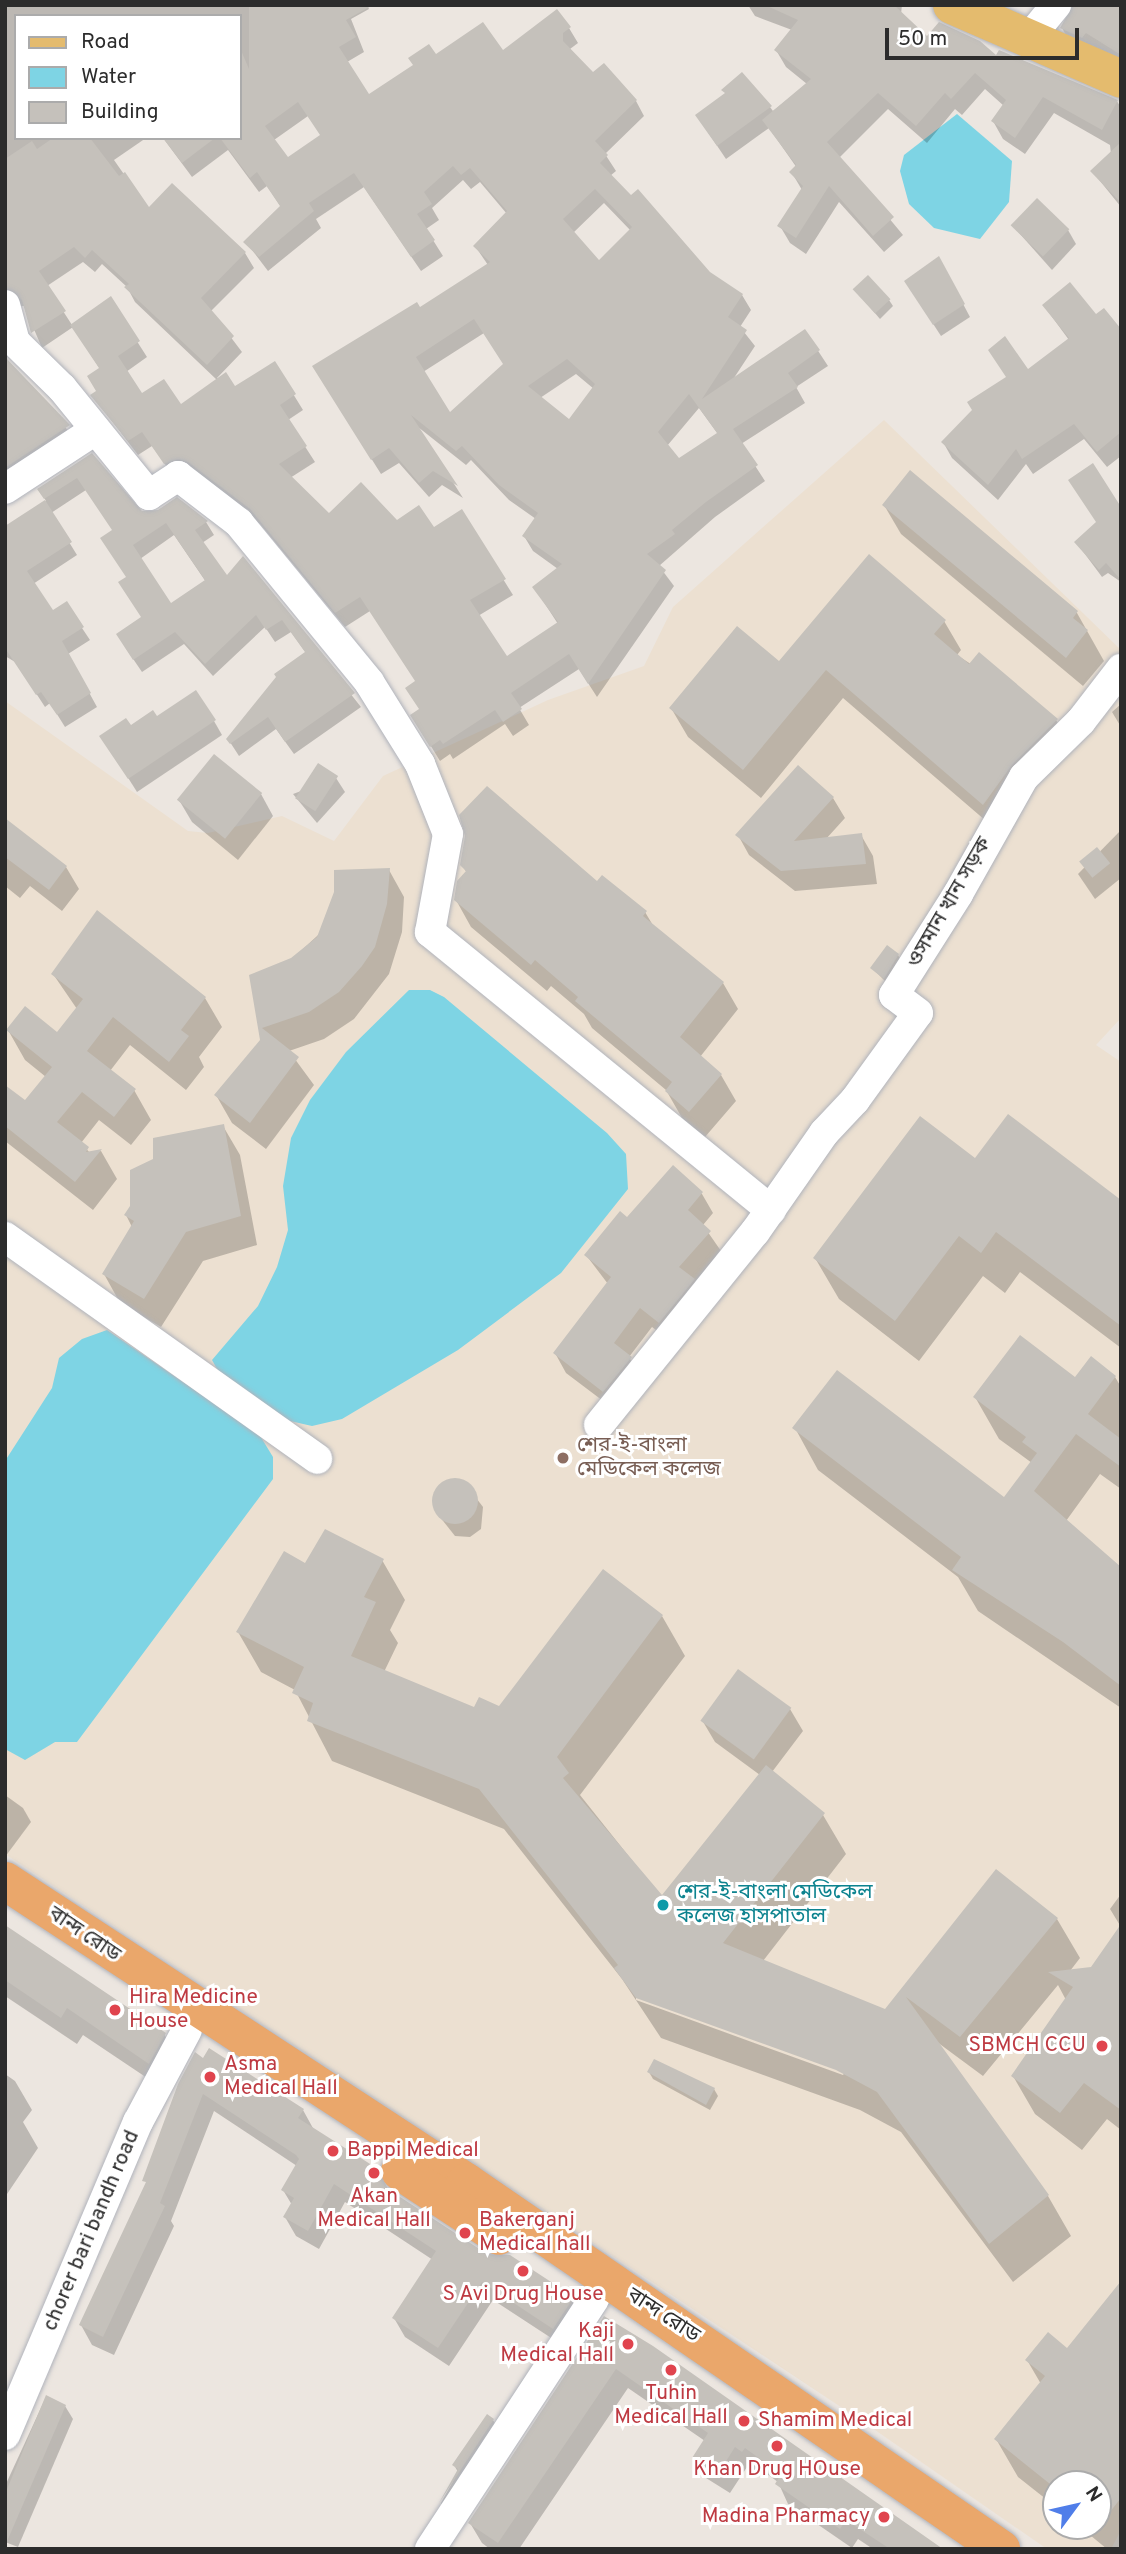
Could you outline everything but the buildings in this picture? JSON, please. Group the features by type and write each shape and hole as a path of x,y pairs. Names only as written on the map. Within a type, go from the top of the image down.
{"highway":[{"name":"বান্দ রোড","path":"5,1881 466,2182 952,2534"},
{"name":"বান্দ রোড","path":"5,1907 952,2534 1001,2549"}],"main road":[{"path":"952,5 1121,79"}],"street":[{"path":"1029,38 1056,5"},
{"path":"5,305 15,342 62,388 149,495 178,475 239,523 369,682 420,764 447,834 430,932 771,1210 599,1425"},
{"path":"5,489 96,430"},
{"name":"ওসমান খান সড়ক","path":"771,1210 824,1133 918,1013 894,995 958,894 1024,777 1081,720 1121,669"},
{"path":"5,1237 317,1459"},
{"name":"chorer bari bandh road","path":"5,2435 138,2122 187,2030"},
{"path":"429,2549 594,2299"}],"shaded area":[{"name":"শের-ই-বাংলা মেডিকেল কলেজ","path":"884,420 1121,650 1121,1018 1096,1045 1121,1062 1121,2530 1111,2549 1047,2549 862,2421 5,1854 5,701 188,831 208,833 282,816 334,841 383,776 548,700 644,666 673,607"}],"water":[{"path":"957,114 1012,161 1009,202 980,239 934,228 909,204 900,171 904,155"},
{"path":"409,990 430,990 444,997 607,1133 626,1154 628,1189 561,1273 458,1350 342,1419 312,1426 290,1421 243,1395 222,1378 212,1360 258,1306 277,1267 288,1230 283,1186 291,1138 310,1100 346,1052"},
{"path":"107,1330 259,1434 273,1457 273,1479 77,1742 55,1742 25,1760 5,1749 5,1461 52,1388 59,1358 82,1339"}],"place":[{"name":"শের-ই-বাংলা মেডিকেল কলেজ","path":"563,1458"},
{"name":"শের-ই-বাংলা মেডিকেল কলেজ হাসপাতাল","path":"663,1905"},
{"name":"Hira Medicine House","path":"115,2010"},
{"name":"SBMCH CCU","path":"1102,2046"},
{"name":"Asma Medical Hall","path":"210,2077"},
{"name":"Bappi Medical","path":"333,2151"},
{"name":"Akan Medical Hall","path":"374,2173"},
{"name":"Bakerganj Medical hall","path":"465,2233"},
{"name":"S Avi Drug House","path":"523,2271"},
{"name":"Kaji Medical Hall","path":"628,2344"},
{"name":"Tuhin Medical Hall","path":"671,2370"},
{"name":"Shamim Medical","path":"744,2421"},
{"name":"Khan Drug HOuse","path":"777,2446"},
{"name":"Madina Pharmacy","path":"884,2517"}]}
